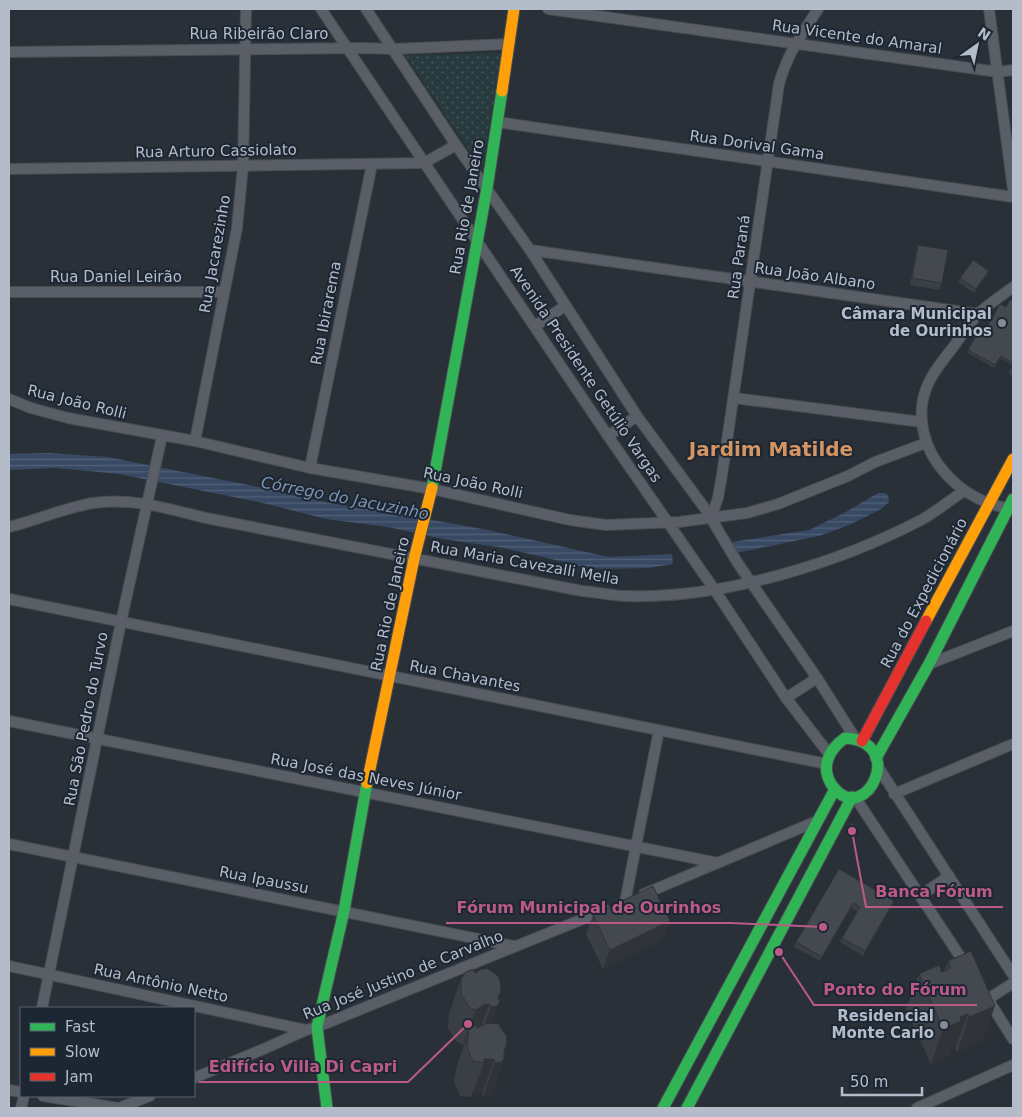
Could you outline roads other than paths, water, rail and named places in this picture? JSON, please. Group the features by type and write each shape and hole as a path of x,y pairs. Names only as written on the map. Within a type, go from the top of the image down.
{"main road":[{"name":"Rua Rio de Janeiro","path":"311,1028 344,912 366,792 414,559 432,489 487,188 514,9"},
{"name":"Rua do Expedicionário","path":"858,739 925,622 1013,460"},
{"path":"877,762 1012,505"},
{"path":"925,622 945,632"},
{"path":"845,738 858,739 868,746 877,762 878,773 873,786 868,792 853,797 842,794 835,789 828,777 828,759 832,747 839,741 845,738"},
{"path":"663,1108 835,789"},
{"path":"687,1108 853,797"},
{"path":"707,1026 726,1036"},
{"path":"311,1028 327,1108"}],"street":[{"name":"Rua Jacarezinho","path":"195,441 237,228 243,166 246,9"},
{"name":"Avenida Presidente Getúlio Vargas","path":"321,9 828,759"},
{"name":"Avenida Presidente Getúlio Vargas","path":"366,9 456,145 530,250 637,416 711,517 750,582 858,739"},
{"name":"Rua Vicente do Amaral","path":"548,9 998,72 1013,70"},
{"name":"Rua Paraná","path":"711,517 719,490 734,398 779,84 785,62 795,43 818,9"},
{"path":"989,9 1013,189"},
{"name":"Rua Ribeirão Claro","path":"9,52 346,48 393,50 508,44"},
{"name":"Rua Dorival Gama","path":"497,122 1013,197"},
{"path":"424,163 456,145"},
{"name":"Rua Arturo Cassiolato","path":"9,168 424,163"},
{"name":"Rua Ibirarema","path":"310,468 372,164"},
{"name":"Rua João Albano","path":"530,250 978,314"},
{"path":"1012,505 989,503 964,491 939,467 926,443 922,422 922,407 928,383 978,314 1013,288"},
{"name":"Rua Daniel Leirão","path":"9,292 224,292"},
{"path":"535,326 565,306"},
{"path":"734,398 922,422"},
{"name":"Rua João Rolli","path":"9,399 32,408 68,418 195,441 310,468 432,489 579,521 606,525 679,522 747,513 778,504 848,476 875,462 926,443"},
{"path":"608,436 637,416"},
{"name":"Rua São Pedro do Turvo","path":"42,1007 121,622 162,436"},
{"name":"Rua Maria Cavezalli Mella","path":"9,527 93,503 119,501 146,504 206,518 582,591 626,596 670,595 750,582 793,571 849,553 925,518 964,491"},
{"name":"Rua Chavantes","path":"9,599 659,730 828,759"},
{"path":"929,664 1013,631"},
{"path":"786,698 817,678"},
{"name":"Rua José das Neves Júnior","path":"9,721 718,863"},
{"path":"625,902 659,730"},
{"path":"894,794 1013,744"},
{"path":"877,762 894,794 1013,974"},
{"path":"853,797 972,975"},
{"name":"Rua José Justino de Carvalho","path":"195,1078 311,1028 625,902 817,821"},
{"name":"Rua Ipaussu","path":"9,844 514,946"},
{"path":"920,896 949,876"},
{"name":"Rua Antônio Netto","path":"9,966 311,1028"},
{"path":"1013,983 985,995 1013,1039"},
{"path":"917,1108 1013,1065"},
{"path":"49,1097 119,1108 147,1097"}],"water":[{"path":"49,453 108,457 330,503 488,530 609,557 672,554 673,564 648,568 602,569 504,548 443,539 388,527 326,519 259,502 119,474 56,468 9,470 9,454"},
{"path":"878,493 888,495 889,502 881,509 849,525 819,536 736,553 732,542 809,530 844,513"}],"place":[{"name":"Câmara Municipal de Ourinhos","path":"1002,323"},
{"name":"Banca Fórum","path":"852,831"},
{"name":"Fórum Municipal de Ourinhos","path":"823,927"},
{"name":"Ponto do Fórum","path":"779,952"},
{"name":"Edifício Villa Di Capri","path":"468,1024"},
{"name":"Residencial Monte Carlo","path":"944,1025"}],"district":[{"name":"Jardim Matilde","path":"771,449"}],"water label":[{"name":"Córrego do Jacuzinho","path":"345,498"}]}
